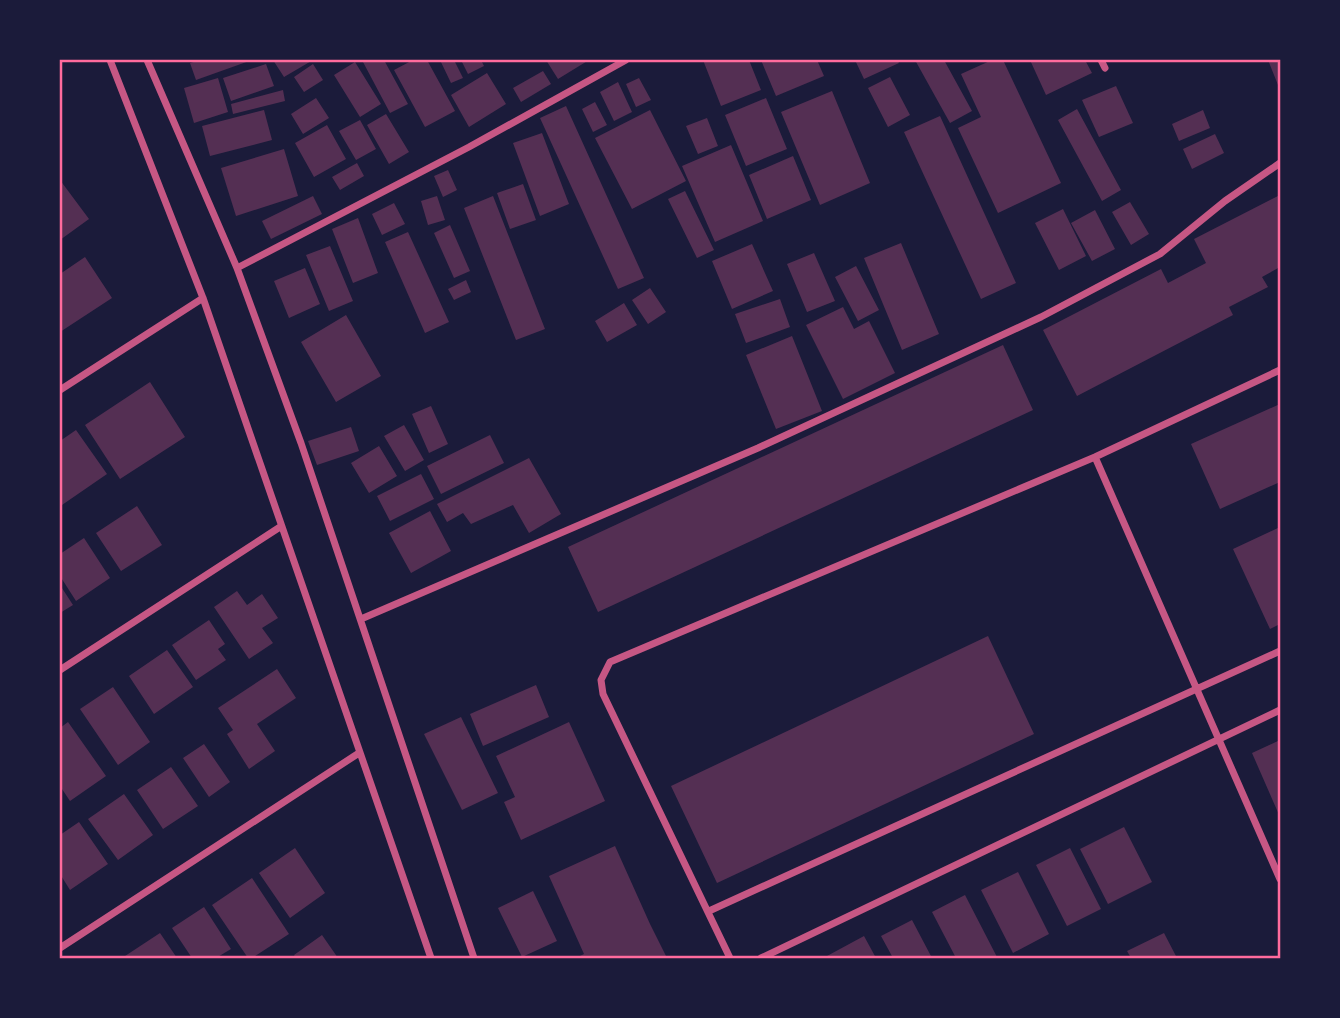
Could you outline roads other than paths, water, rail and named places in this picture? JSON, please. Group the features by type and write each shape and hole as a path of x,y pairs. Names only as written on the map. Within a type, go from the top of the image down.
{"street":[{"path":"110,60 203,298 431,958"},
{"path":"146,60 237,268 301,443 474,958"},
{"path":"237,268 469,147 626,60"},
{"path":"1101,60 1105,68"},
{"path":"361,619 758,448 1041,317 1160,254 1224,201 1280,163"},
{"path":"60,390 203,298"},
{"path":"730,958 603,694 601,680 610,662 1095,457 1280,370"},
{"path":"1095,457 1280,879"},
{"path":"60,670 280,527"},
{"path":"709,911 1280,651"},
{"path":"761,958 1280,710"},
{"path":"60,948 359,753"}]}
